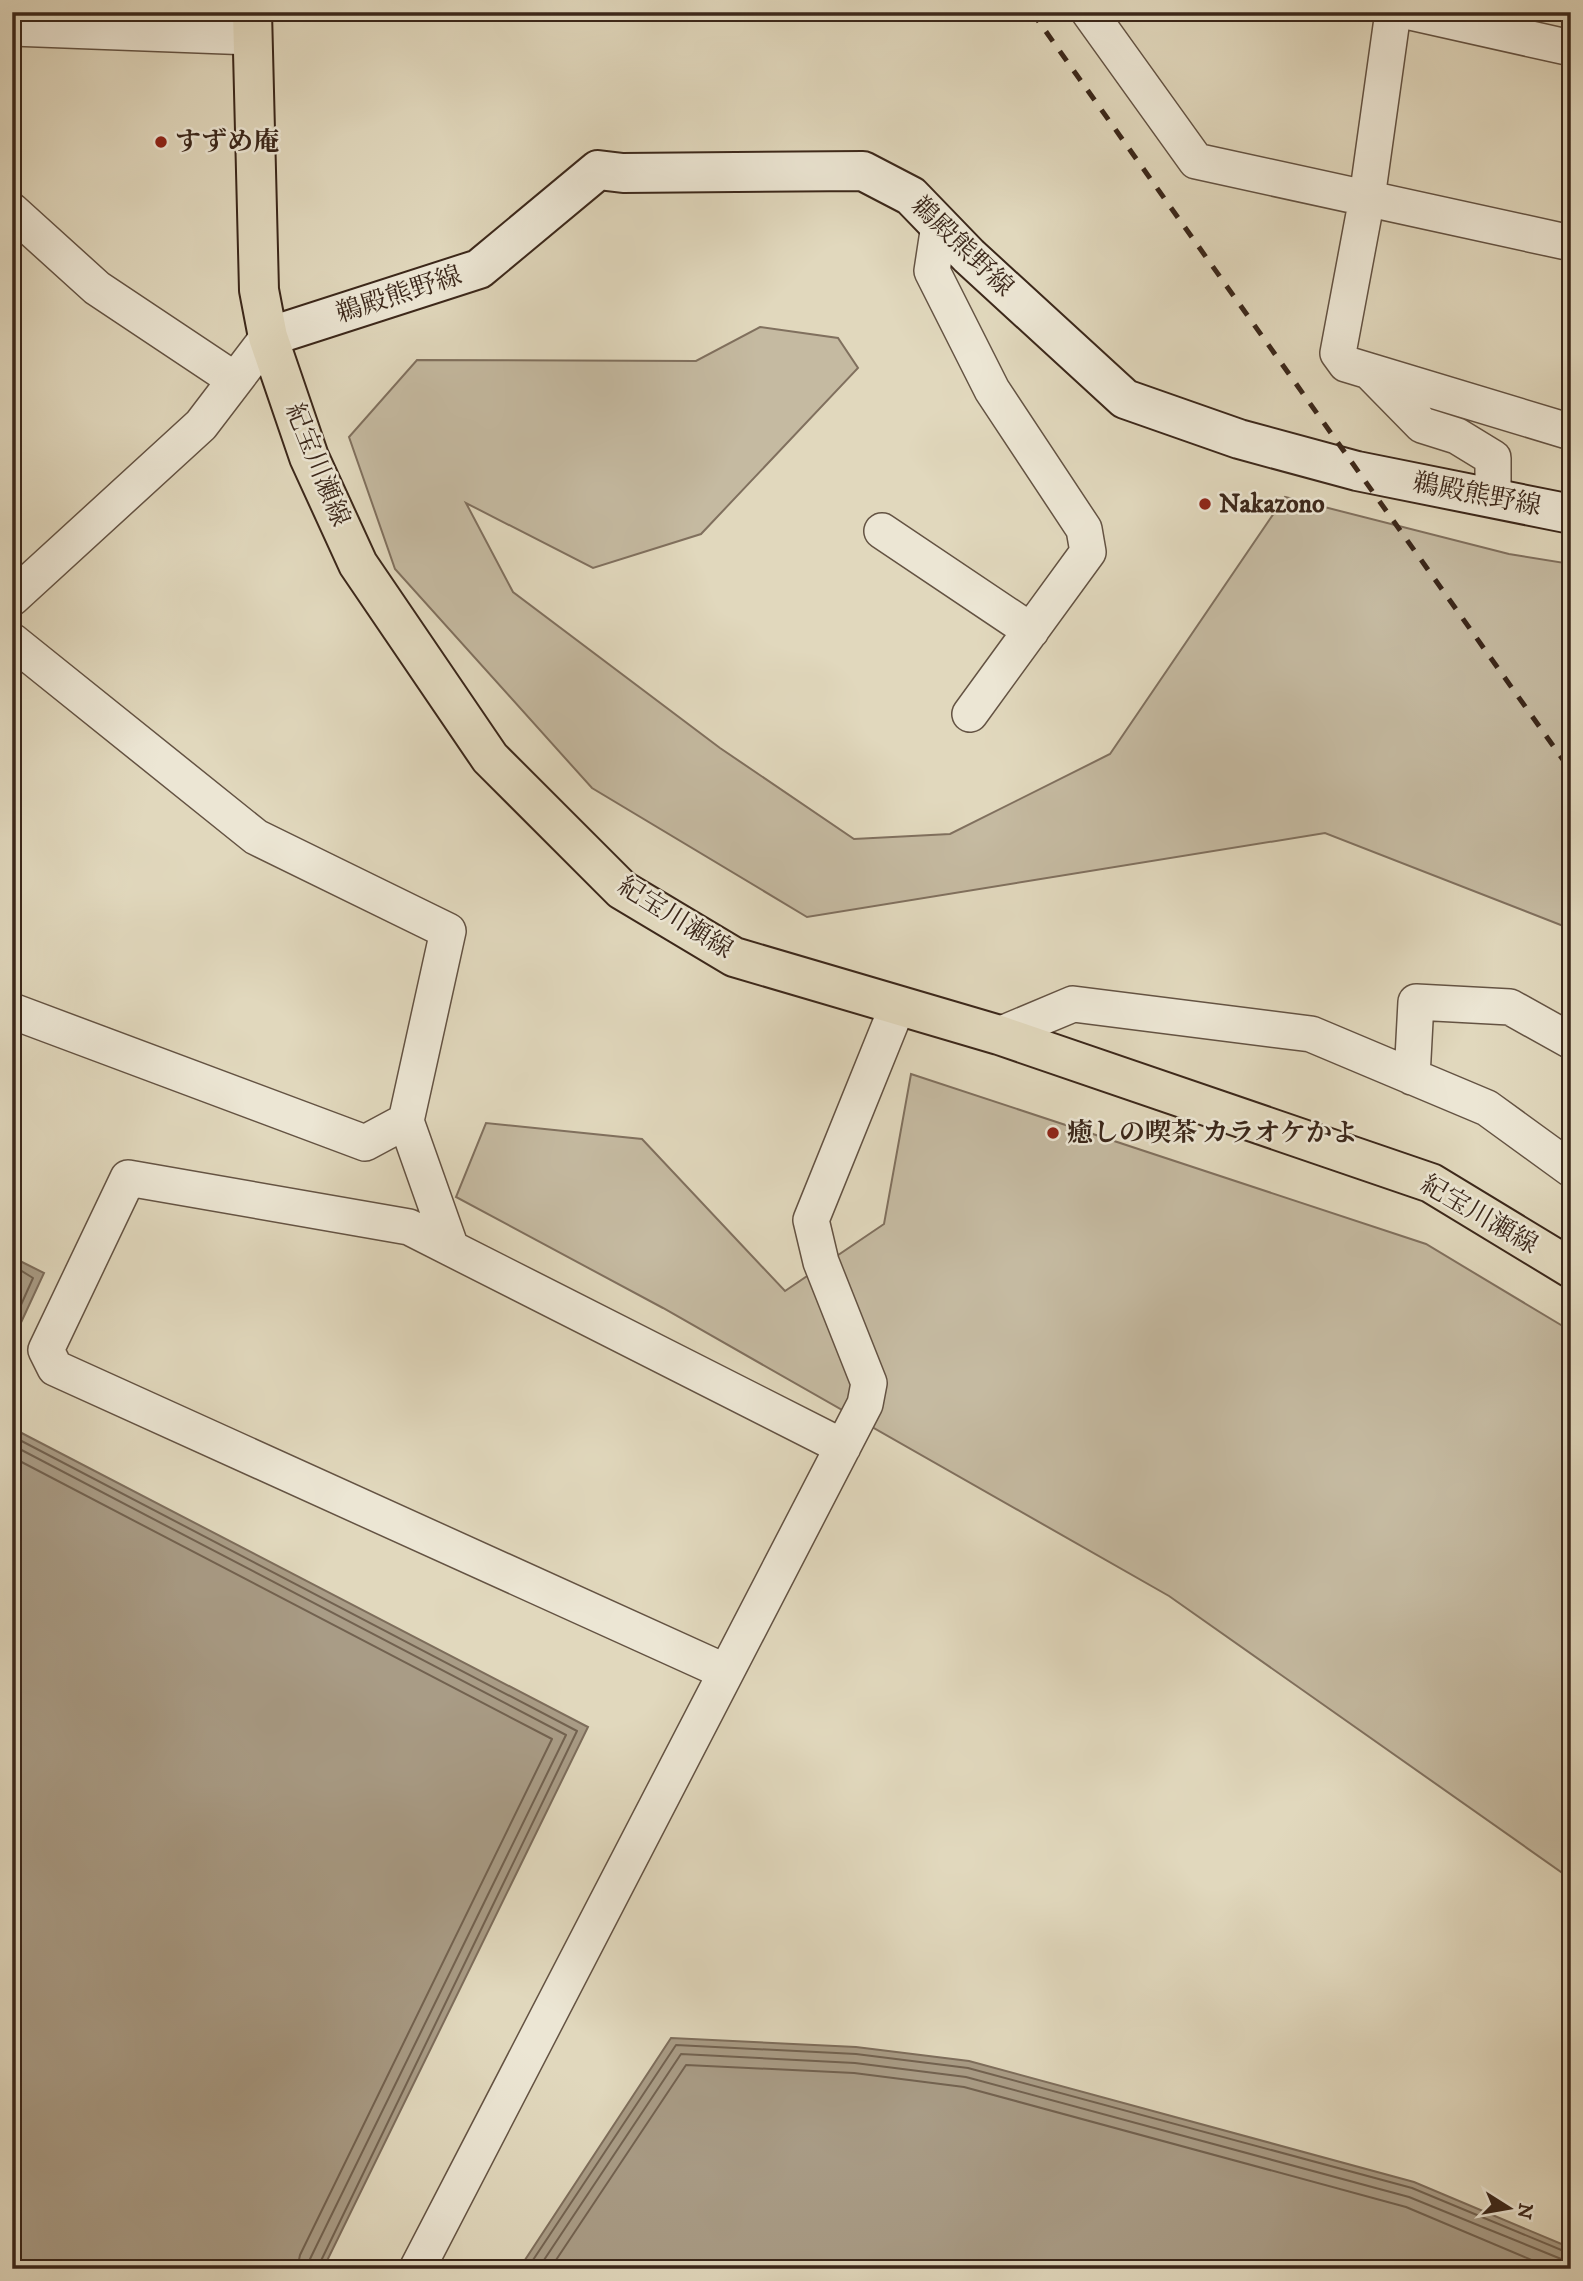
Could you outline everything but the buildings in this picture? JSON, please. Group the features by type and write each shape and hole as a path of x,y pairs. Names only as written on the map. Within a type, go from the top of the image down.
{"main road":[{"name":"紀宝川瀬線","path":"252,25 259,290 268,337 309,457 358,564 490,758 622,891 734,957 999,1035 1431,1183 1571,1268"},
{"name":"鵜殿熊野線","path":"268,337 480,269 598,170 624,173 863,171 911,196 1125,399 1238,439 1357,471 1571,514"}],"street":[{"path":"1089,12 1196,161 1571,243"},
{"path":"1393,12 1367,198 1338,352 1346,364 1571,432"},
{"path":"1410,12 1571,48"},
{"path":"12,28 252,25"},
{"path":"12,211 97,288 235,380"},
{"path":"939,225 932,271 992,390 1084,529 1088,552 970,714"},
{"path":"12,598 201,425 268,337"},
{"path":"1369,371 1422,425 1457,436 1493,458 1493,498"},
{"path":"882,531 1031,631"},
{"path":"12,641 257,837 448,931 406,1121 451,1248"},
{"path":"1412,1077 1416,1002 1510,1007 1571,1041"},
{"path":"999,1035 1073,1004 1311,1034 1488,1108 1571,1169"},
{"path":"417,2269 865,1404 869,1383 821,1262 811,1220 898,1005"},
{"path":"12,1011 365,1143 406,1121"},
{"path":"726,1672 55,1368 46,1350 128,1178 409,1227 843,1447"}],"shaded area":[{"path":"760,327 838,338 858,368 701,534 593,568 466,503 513,592 720,748 854,839 950,834 1110,754 1285,497 1509,554 1571,564 1571,929 1325,833 807,917 592,788 395,569 349,437 417,360 696,361"},
{"path":"911,1074 1426,1244 1571,1331 1571,1879 1169,1596 663,1308 456,1197 486,1123 642,1139 785,1291 884,1224"}],"water":[{"path":"12,1257 44,1273 12,1342"},
{"path":"12,1428 588,1727 323,2269 12,2269"},
{"path":"671,2038 856,2047 969,2061 1414,2182 1571,2248 1571,2269 519,2269"}],"railway":[{"path":"1032,12 1571,771"}],"place":[{"name":"すずめ庵","path":"161,142"},
{"name":"Nakazono","path":"1205,504"},
{"name":"癒しの喫茶 カラオケかよ","path":"1053,1133"}]}
